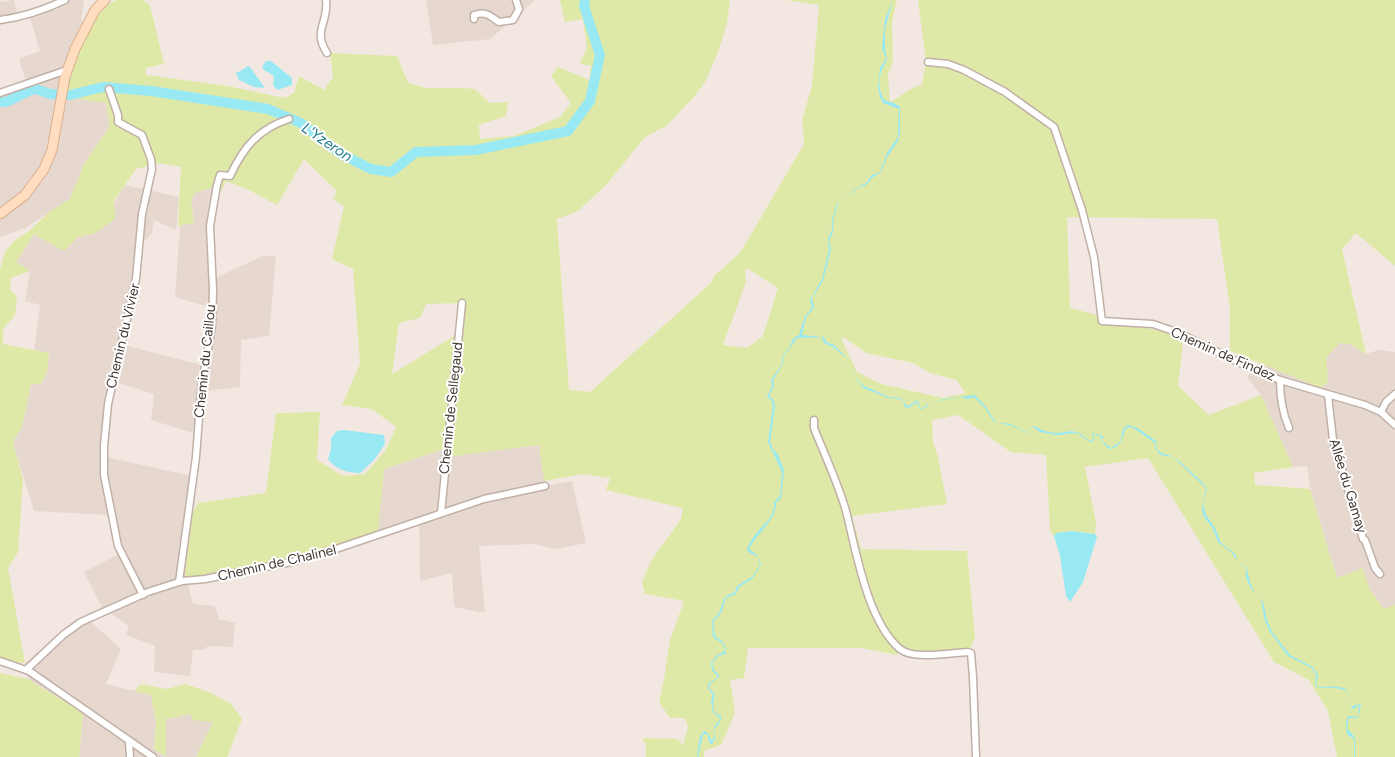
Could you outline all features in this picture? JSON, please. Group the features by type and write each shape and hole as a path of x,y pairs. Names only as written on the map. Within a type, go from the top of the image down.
{"main road":[{"path":"0,214 25,195 44,169 52,150 66,73 75,49 95,10 105,0"}],"street":[{"path":"0,20 45,9 65,0"},
{"path":"326,0 327,9 320,36 322,45 327,53"},
{"path":"474,19 474,15 487,13 499,22 513,20 519,9 516,0"},
{"name":"Chemin de Findez","path":"928,62 948,64 964,70 1005,92 1054,127 1084,219 1094,257 1102,321 1153,324 1179,332 1242,364 1280,380 1365,405 1381,412 1395,425"},
{"path":"0,93 66,73"},
{"name":"Chemin du Vivier","path":"108,89 118,115 118,122 142,135 151,159 152,169 142,214 136,279 108,404 104,446 105,484 118,546 143,595"},
{"name":"Chemin du Caillou","path":"180,582 196,457 201,392 212,325 213,290 210,226 217,185 220,175 230,176 238,159 250,142 289,119"},
{"name":"Chemin de Sellegaud","path":"441,513 462,303"},
{"path":"1280,380 1283,414 1289,428"},
{"path":"1381,412 1386,402 1395,394"},
{"name":"Allée du Gamay","path":"1328,395 1333,440 1363,539 1366,540 1375,568 1380,574"},
{"path":"814,420 814,428 845,510 866,591 889,636 900,650 908,653 922,655 970,653 973,677 976,757"},
{"name":"Chemin de Chalinel","path":"23,669 63,635 99,612 180,582 205,579 296,561 500,495 545,486"},
{"path":"0,661 23,669 153,757"},
{"path":"129,741 130,757"}],"shaded area":[{"path":"14,0 17,13 58,0 84,0 81,21 92,25 110,126 84,164 70,199 25,228 0,237 0,90 26,82 19,59 40,51 30,18 0,22 0,2"},
{"path":"426,0 535,0 490,39 433,45"},
{"path":"125,185 179,197 176,230 154,220 152,233 144,241 124,345 201,365 209,307 175,297 180,226 194,223 191,199 196,192 212,188 218,193 213,225 215,278 263,256 276,256 269,336 241,340 240,387 206,391 200,435 151,420 154,394 115,382 106,457 196,477 185,573 193,604 215,606 219,619 235,623 233,647 209,646 202,650 193,650 190,676 154,672 155,646 126,635 129,626 109,612 90,621 121,649 106,684 151,695 156,723 154,749 165,757 79,757 83,713 28,679 25,663 72,622 102,607 84,572 119,554 107,515 34,511 13,442 22,427 31,383 41,384 47,373 49,353 34,350 40,305 25,301 30,271 16,262 34,234 64,250 78,237 96,233"},
{"path":"1340,343 1350,344 1366,354 1379,350 1395,352 1395,605 1384,609 1369,588 1337,578 1310,489 1307,466 1293,467 1261,395 1247,377 1259,362 1321,388 1328,381 1325,358"},
{"path":"540,445 545,486 572,481 586,543 556,549 533,544 479,546 485,613 454,607 452,573 420,581 419,520 377,535 384,469 447,448 447,456"},
{"path":"190,714 214,722 196,757 166,757 166,719"}],"green space":[{"path":"116,0 142,0 150,5 164,64 146,68 146,75 228,86 284,98 294,93 299,76 324,90 333,77 330,53 397,56 408,83 427,88 475,89 490,103 508,102 506,116 479,125 480,139 514,136 560,117 571,103 551,76 558,67 589,80 591,66 580,64 587,48 583,19 565,22 560,0 730,0 727,23 719,50 705,82 693,98 667,125 644,138 607,184 578,211 557,219 569,390 590,392 712,282 714,276 740,253 804,144 802,120 812,86 819,5 786,0 897,0 892,22 893,62 888,73 890,102 914,87 922,85 926,62 918,0 1395,0 1395,266 1356,233 1342,249 1366,354 1350,344 1340,343 1326,358 1328,382 1321,388 1230,351 1230,308 1217,219 1067,217 1070,308 1171,334 1183,342 1178,386 1209,415 1261,395 1293,467 1254,473 1255,485 1310,489 1337,578 1363,568 1369,588 1384,609 1395,605 1395,757 1337,757 1328,711 1309,680 1274,662 1148,458 1085,467 1096,523 1095,534 1068,531 1054,536 1050,530 1046,455 1011,452 958,415 932,420 933,442 938,457 947,504 852,516 861,549 967,551 975,637 968,655 934,657 900,654 900,651 897,655 861,648 748,648 744,678 730,680 735,713 721,745 704,751 704,757 646,757 646,746 642,738 678,739 683,746 688,727 685,718 670,718 659,702 670,640 684,601 645,594 642,582 651,561 681,519 683,508 606,490 610,478 582,474 544,481 539,445 446,457 447,448 384,469 378,531 310,554 257,566 186,578 192,514 198,503 266,493 276,413 320,412 317,460 343,476 365,474 386,450 396,427 372,409 342,405 360,364 353,269 332,259 344,206 333,199 337,191 304,159 277,205 249,190 226,181 218,193 212,188 196,192 191,199 194,223 178,226 181,167 160,163 136,169 114,201 115,219 96,233 78,237 64,251 34,234 16,262 30,271 11,278 10,289 17,297 15,315 3,329 3,344 49,353 47,373 41,384 31,384 22,427 13,442 23,479 18,552 8,568 25,663 7,661 0,657 0,269 5,252 14,241 29,231 48,213 70,199 84,164 110,126 106,103 67,97 82,42 96,18","holes":["745,269 750,270 778,288 763,336 747,348 723,345 746,282","462,303 459,333 392,374 399,323 420,318 426,304","841,338 845,338 866,353 913,363 930,373 956,380 966,393 943,398 881,384 857,372"]},
{"path":"0,673 28,679 83,713 79,757 0,757"},
{"path":"141,684 167,689 185,684 209,692 231,704 242,719 227,757 196,757 213,722 193,720 190,714 166,719 166,757 154,749 156,723 151,695 134,691"}],"water":[{"path":"893,0 885,29 887,60 880,75 879,84 884,100 900,107 898,141 887,157 881,172 866,185 858,188 848,196 855,189 866,183 872,175 880,172 887,153 898,137 899,109 883,103 878,87 880,68 886,59 882,48 885,19"},
{"path":"266,61 271,61 292,78 292,85 277,90 273,85 274,76 262,67"},
{"path":"247,66 250,67 265,88 254,87 239,80 236,73"},
{"path":"843,200 838,204 833,221 833,232 829,241 831,249 823,281 812,298 814,308 806,317 802,335 824,337 826,342 834,345 846,358 833,347 824,343 822,337 797,338 783,357 783,364 773,380 774,387 769,395 774,401 775,406 770,442 784,470 781,498 776,503 770,521 749,549 758,556 761,565 752,579 739,587 736,594 726,598 721,613 713,622 715,636 724,643 726,651 725,654 718,656 712,663 719,677 709,685 715,695 713,703 714,712 721,716 721,720 714,730 715,738 712,744 710,744 707,734 703,734 697,757 700,736 704,731 707,732 712,741 714,729 715,726 720,720 713,712 711,701 713,695 708,686 709,683 718,677 712,670 711,663 716,656 725,651 723,644 713,637 712,621 719,613 725,597 735,592 737,586 752,577 760,565 758,557 748,552 747,549 753,537 771,516 774,502 780,496 782,472 768,442 773,406 772,401 767,396 772,387 771,380 782,364 782,357 793,339 799,335 805,316 812,308 810,300 822,279 829,250 828,239 832,230 832,220 837,204"},
{"path":"849,368 862,385 889,397 901,398 903,400 889,398 863,388"},
{"path":"975,395 996,422 994,422 985,408 974,397 968,399 961,397"},
{"path":"903,400 906,406 917,400 921,409 929,405 921,410 916,402 910,407 905,408"},
{"path":"999,423 1011,424 1028,432 1027,433 1013,426"},
{"path":"1129,425 1156,441 1157,449 1161,453 1173,457 1160,455 1156,449 1155,443 1132,427 1126,428 1121,442 1114,448 1109,449 1102,442 1101,437 1093,434 1094,439 1090,442 1077,433 1057,435 1040,432 1033,427 1028,432 1033,426 1053,433 1074,431 1090,441 1093,439 1092,433 1103,436 1102,441 1111,448 1120,442 1123,429"},
{"path":"344,430 384,435 385,444 374,460 360,473 342,470 328,459 331,449 331,438 337,431"},
{"path":"1173,457 1207,488 1203,504 1206,515 1215,528 1221,543 1235,554 1238,562 1232,553 1218,542 1213,529 1203,515 1202,507 1206,488"},
{"path":"1071,531 1095,534 1097,537 1083,582 1070,602 1066,596 1060,556 1054,536 1056,533"},
{"path":"1238,562 1246,566 1254,592 1263,602 1272,632 1290,655 1313,667 1318,676 1317,686 1341,688 1345,689 1348,693 1337,688 1315,686 1316,675 1312,668 1288,656 1270,632 1265,621 1261,600 1252,590 1246,578 1246,567"},
{"path":"1350,698 1351,707 1359,704 1354,709 1351,708"},
{"path":"1359,704 1361,705 1358,718 1349,718 1348,726 1355,739 1354,757 1354,739 1347,734 1346,723 1348,716 1358,717"}],"waterway":[{"name":"L'Yzeron","path":"0,102 6,102 36,89 50,94 70,95 103,87 151,91 268,109 301,123 341,154 371,169 391,172 416,152 476,150 568,131 590,101 600,55 584,6 585,0"}]}
